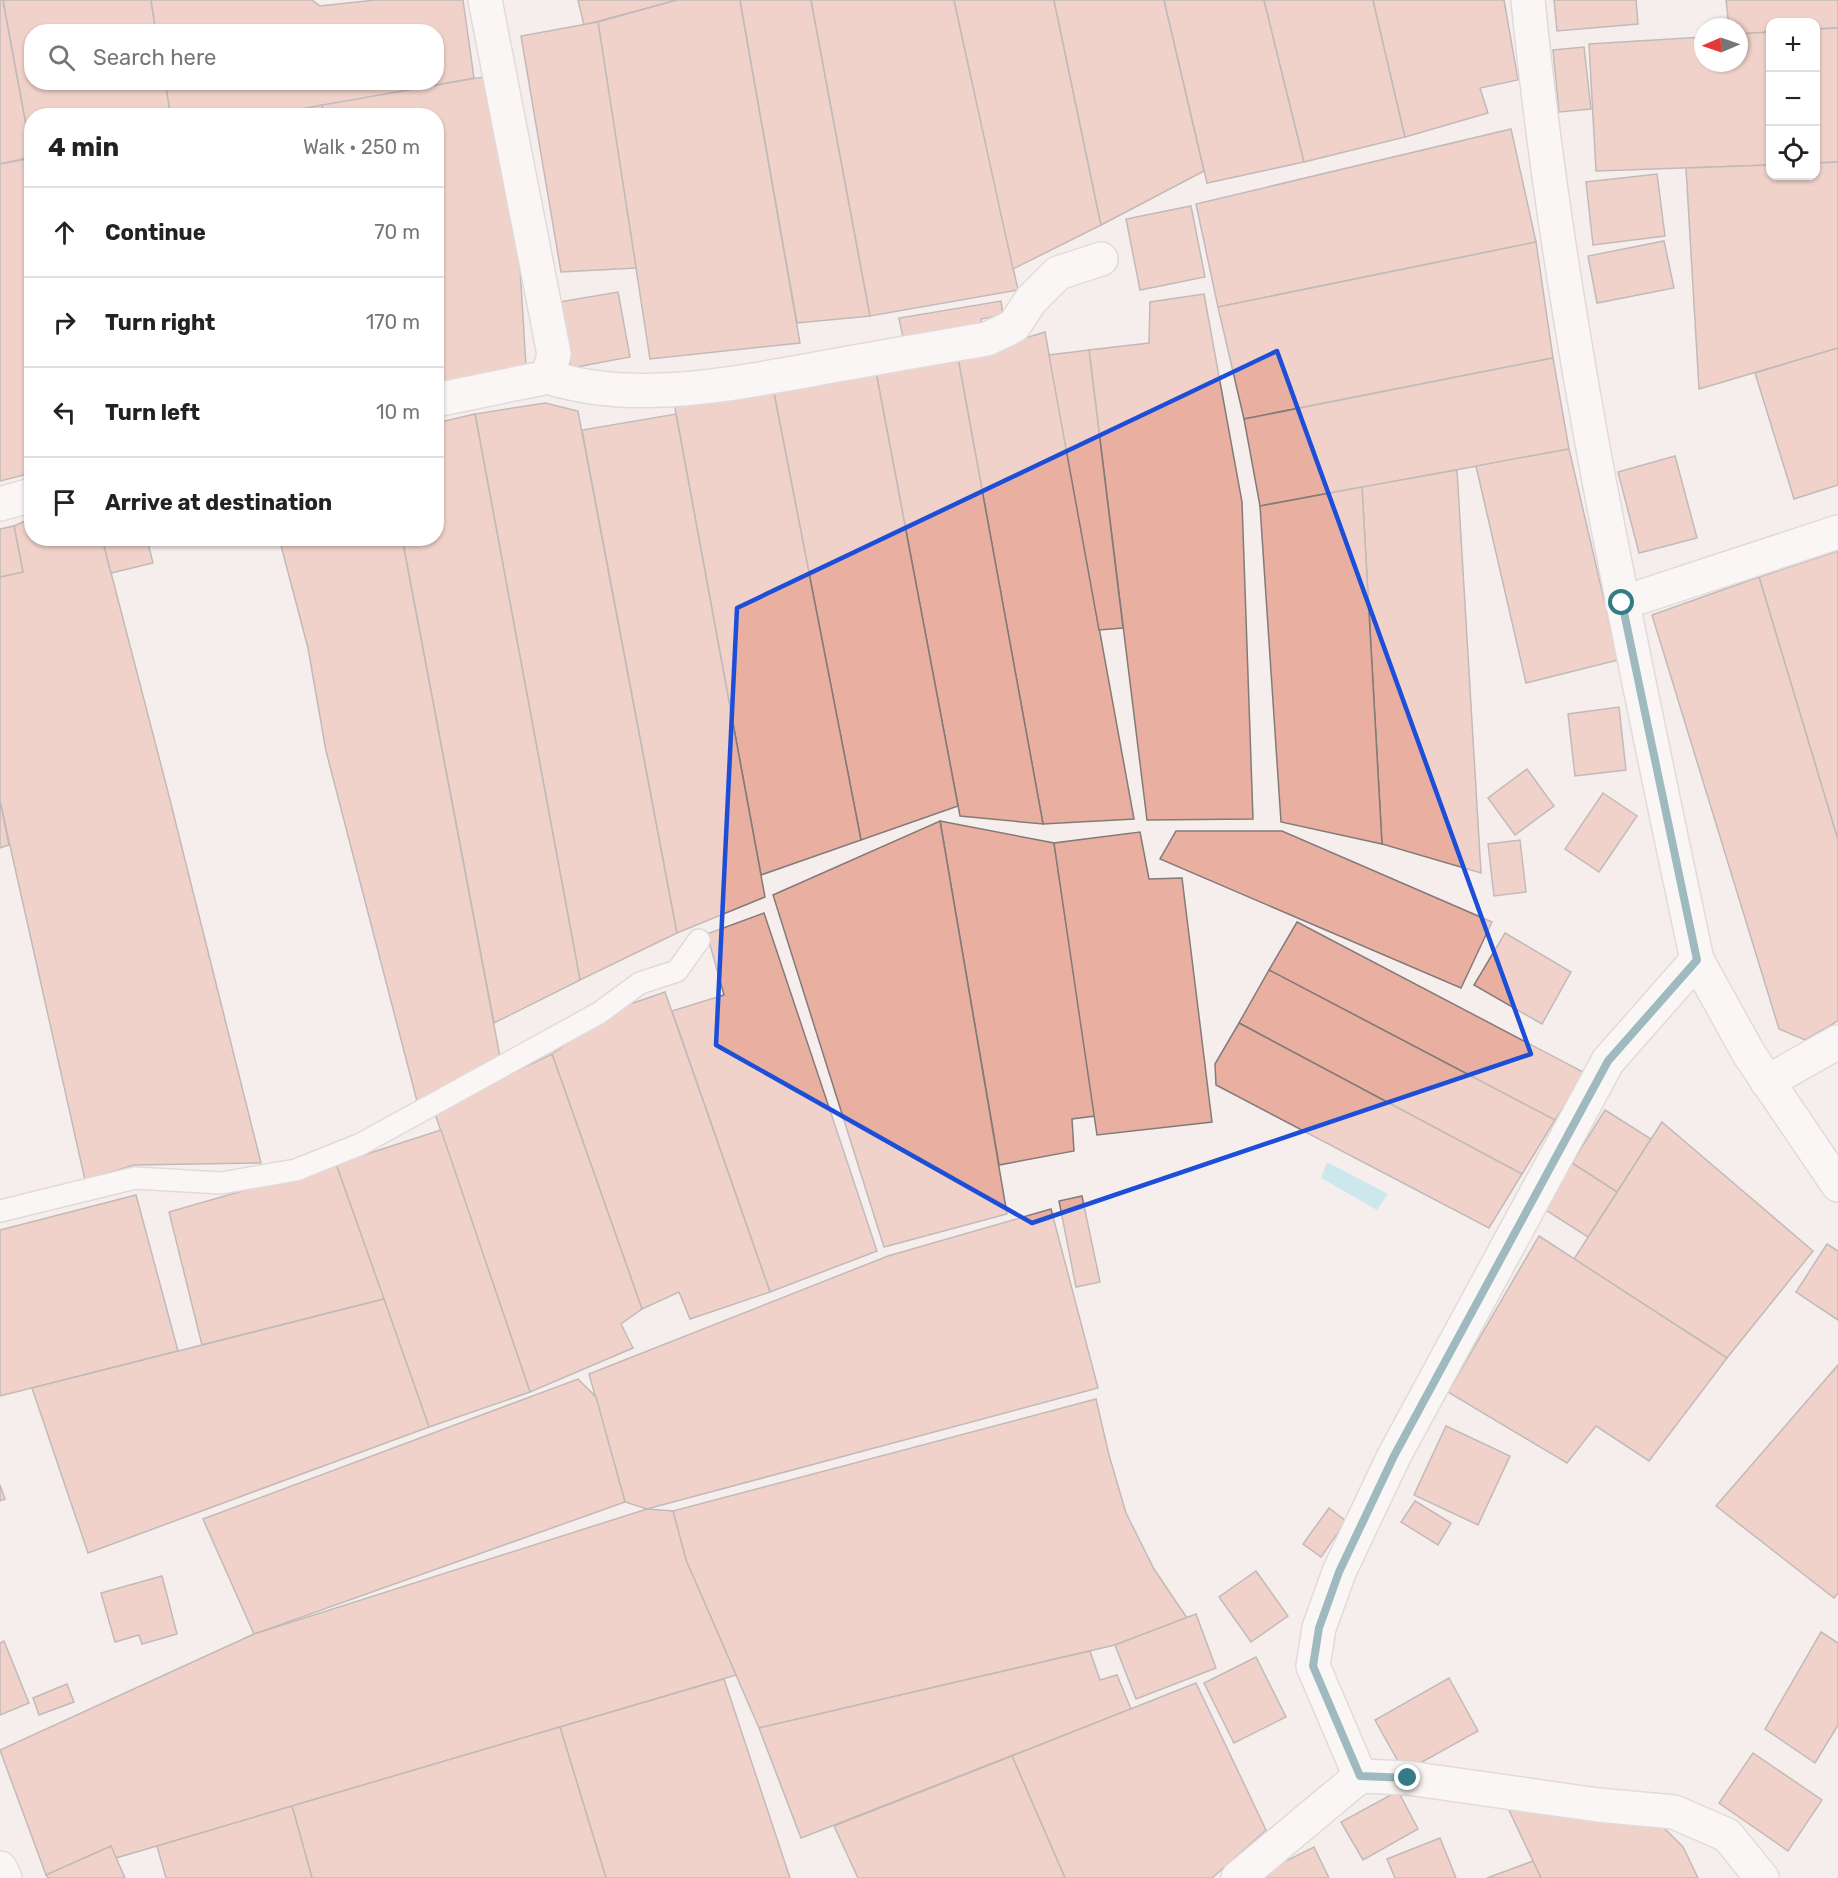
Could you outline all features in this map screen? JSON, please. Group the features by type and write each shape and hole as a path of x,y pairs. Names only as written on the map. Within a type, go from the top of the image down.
{"street":[{"path":"485,0 554,354 549,377"},
{"path":"1528,0 1569,311 1622,603 1697,960 1749,1054 1838,1185"},
{"path":"444,398 549,377 576,386 626,392 726,384 987,339 1014,326 1031,300 1058,273 1101,259"},
{"path":"0,504 24,497"},
{"path":"1622,603 1838,532"},
{"path":"1360,1776 1313,1666 1319,1628 1339,1572 1394,1456 1608,1061 1697,960"},
{"path":"1767,1082 1838,1042"},
{"path":"1238,1878 1360,1776 1408,1778 1598,1805 1674,1812 1727,1835 1762,1878"},
{"path":"0,1868 5,1878"}],"lane":[{"path":"0,1211 135,1178 220,1183 296,1170 361,1144 599,1012 640,983 677,971 699,940"}],"highlighted area":[{"path":"1277,351 1531,1054 1032,1223 716,1045 737,608"}],"water":[{"path":"1327,1162 1388,1194 1377,1210 1321,1178"}],"building":[{"path":"0,0 3,0 24,114 24,159 0,164"},
{"path":"3,0 151,0 155,24 24,24 24,90 166,90 170,108 24,108 24,114"},
{"path":"151,0 312,0 320,6 375,0 463,0 474,78 444,84 444,24 155,24"},
{"path":"578,0 677,0 584,25"},
{"path":"677,0 740,0 800,343 650,359 598,22"},
{"path":"740,0 811,0 870,316 797,323"},
{"path":"811,0 954,0 1018,290 870,316"},
{"path":"954,0 1054,0 1101,225 1013,269"},
{"path":"1054,0 1164,0 1204,171 1101,225"},
{"path":"1164,0 1264,0 1304,162 1207,183"},
{"path":"1264,0 1373,0 1405,137 1304,162"},
{"path":"1373,0 1504,0 1518,80 1480,88 1488,113 1405,137"},
{"path":"1554,0 1636,0 1638,24 1557,31"},
{"path":"1726,0 1838,0 1838,28 1820,29 1820,18 1766,18 1766,32 1748,33 1748,18 1728,18"},
{"path":"598,22 636,268 561,272 521,36"},
{"path":"1838,28 1838,162 1820,163 1820,29"},
{"path":"1766,32 1766,165 1596,171 1589,44 1694,38 1694,72 1748,72 1748,33"},
{"path":"1584,47 1591,109 1559,112 1553,50"},
{"path":"483,77 520,268 526,366 444,382 444,108 323,108 322,105 408,90 444,90 444,84"},
{"path":"166,90 409,90 311,108 170,108"},
{"path":"322,105 323,108 307,108"},
{"path":"1511,129 1536,242 1218,307 1196,204"},
{"path":"24,160 24,475 0,481 0,164"},
{"path":"1838,162 1838,348 1699,389 1686,168 1766,165 1766,180 1820,180 1820,163"},
{"path":"1657,174 1665,236 1593,245 1586,182"},
{"path":"1191,206 1205,277 1140,290 1126,219"},
{"path":"1664,241 1674,288 1597,303 1588,256"},
{"path":"1536,242 1553,358 1244,419 1218,307"},
{"path":"618,292 630,357 571,368 559,302"},
{"path":"1204,294 1242,502 1253,819 1147,820 1089,350 1149,343 1150,302"},
{"path":"1001,301 1003,315 981,319 983,329 904,342 899,318"},
{"path":"1045,332 1134,819 1043,824 958,358"},
{"path":"1838,348 1838,485 1794,499 1755,373"},
{"path":"1089,350 1123,628 1099,630 1049,355"},
{"path":"958,358 1043,824 960,816 876,372"},
{"path":"1553,358 1569,449 1260,506 1244,419"},
{"path":"876,372 958,806 861,840 773,388"},
{"path":"773,388 861,840 761,875 674,403"},
{"path":"545,403 578,411 677,933 580,980 475,414"},
{"path":"475,414 580,980 494,1023 404,546 444,546 444,421"},
{"path":"676,414 765,897 677,933 582,430"},
{"path":"1569,449 1618,660 1526,683 1476,466"},
{"path":"1675,456 1697,538 1639,553 1618,472"},
{"path":"1457,470 1481,873 1382,844 1362,487"},
{"path":"1362,487 1382,844 1281,822 1260,506"},
{"path":"24,522 24,546 104,546 261,1163 134,1165 85,1180 0,801 0,577 23,572 14,526"},
{"path":"14,526 23,572 0,577 0,529"},
{"path":"104,546 149,546 153,563 111,573"},
{"path":"281,546 404,546 500,1057 418,1105 326,751 308,648"},
{"path":"1838,551 1838,840 1759,577"},
{"path":"1759,577 1838,840 1838,1021 1805,1040 1779,1029 1652,615"},
{"path":"1619,707 1626,770 1575,776 1568,714"},
{"path":"1527,769 1554,806 1515,835 1488,798"},
{"path":"1603,793 1637,816 1599,872 1565,849"},
{"path":"0,801 9,845 0,848"},
{"path":"940,821 1054,843 1095,1116 1072,1119 1074,1151 999,1165"},
{"path":"940,821 1007,1214 884,1247 773,895"},
{"path":"1176,831 1282,831 1492,922 1461,988 1160,859"},
{"path":"1140,832 1149,879 1182,878 1212,1122 1097,1135 1054,843"},
{"path":"1520,840 1526,892 1494,896 1488,844"},
{"path":"764,913 877,1251 770,1292 672,1011 724,995 707,934"},
{"path":"1297,922 1585,1073 1555,1120 1269,970"},
{"path":"1505,933 1571,972 1542,1024 1474,985"},
{"path":"1269,970 1555,1120 1522,1174 1239,1023"},
{"path":"665,992 770,1292 690,1319 679,1292 642,1309 552,1054 616,1009"},
{"path":"1239,1023 1522,1174 1489,1228 1216,1085 1215,1064"},
{"path":"552,1054 642,1309 621,1324 633,1348 530,1392 434,1111"},
{"path":"1605,1110 1651,1139 1617,1192 1572,1163"},
{"path":"1662,1122 1813,1251 1727,1358 1574,1259"},
{"path":"441,1130 530,1392 429,1427 336,1164"},
{"path":"1572,1163 1617,1192 1588,1237 1544,1209"},
{"path":"336,1164 384,1299 202,1345 169,1212"},
{"path":"136,1195 178,1351 0,1396 0,1230"},
{"path":"1082,1196 1100,1282 1076,1287 1059,1201"},
{"path":"1051,1209 1098,1388 647,1509 625,1502 589,1374 888,1256"},
{"path":"1539,1236 1727,1358 1649,1461 1596,1426 1567,1463 1448,1392"},
{"path":"1827,1244 1838,1251 1838,1320 1796,1292"},
{"path":"384,1299 429,1427 88,1553 32,1388"},
{"path":"1838,1365 1838,1593 1834,1598 1716,1506"},
{"path":"578,1379 596,1397 625,1502 254,1634 203,1519"},
{"path":"1096,1399 1126,1513 1154,1569 1187,1618 1115,1645 759,1728 686,1560 673,1511"},
{"path":"1446,1426 1510,1456 1478,1525 1414,1495"},
{"path":"0,1485 5,1499 0,1501"},
{"path":"1415,1501 1451,1523 1438,1545 1401,1522"},
{"path":"1329,1508 1346,1521 1321,1557 1303,1544"},
{"path":"647,1509 673,1511 686,1560 736,1675 116,1858 111,1846 46,1875 0,1750 254,1634"},
{"path":"1256,1571 1288,1616 1251,1642 1219,1597"},
{"path":"162,1576 177,1634 142,1644 139,1635 115,1642 101,1593"},
{"path":"1196,1614 1216,1668 1136,1699 1115,1645"},
{"path":"1821,1632 1838,1643 1838,1725 1815,1763 1765,1729"},
{"path":"4,1641 29,1703 0,1715 0,1643"},
{"path":"1090,1651 1100,1680 1117,1675 1131,1709 801,1838 759,1728"},
{"path":"1256,1657 1286,1717 1234,1743 1204,1683"},
{"path":"1449,1678 1478,1731 1404,1772 1375,1720"},
{"path":"724,1679 790,1878 606,1878 560,1727"},
{"path":"1196,1683 1266,1830 1212,1878 1065,1878 1012,1756"},
{"path":"67,1684 74,1702 39,1715 33,1698"},
{"path":"560,1727 606,1878 312,1878 292,1806"},
{"path":"1753,1753 1822,1800 1788,1851 1719,1803"},
{"path":"1012,1756 1065,1878 858,1878 834,1826"},
{"path":"1398,1791 1418,1829 1363,1860 1341,1822"},
{"path":"292,1806 312,1878 166,1878 157,1846"},
{"path":"1508,1808 1658,1822 1683,1847 1698,1878 1541,1878"},
{"path":"1440,1838 1456,1878 1395,1878 1387,1859"},
{"path":"111,1846 125,1878 48,1878 46,1875"},
{"path":"1314,1847 1329,1878 1264,1878 1262,1873"},
{"path":"1533,1861 1541,1878 1487,1878"}],"route":[{"path":"1408,1778 1360,1776 1313,1666 1319,1628 1339,1572 1394,1456 1608,1061 1697,960 1622,603"}]}
